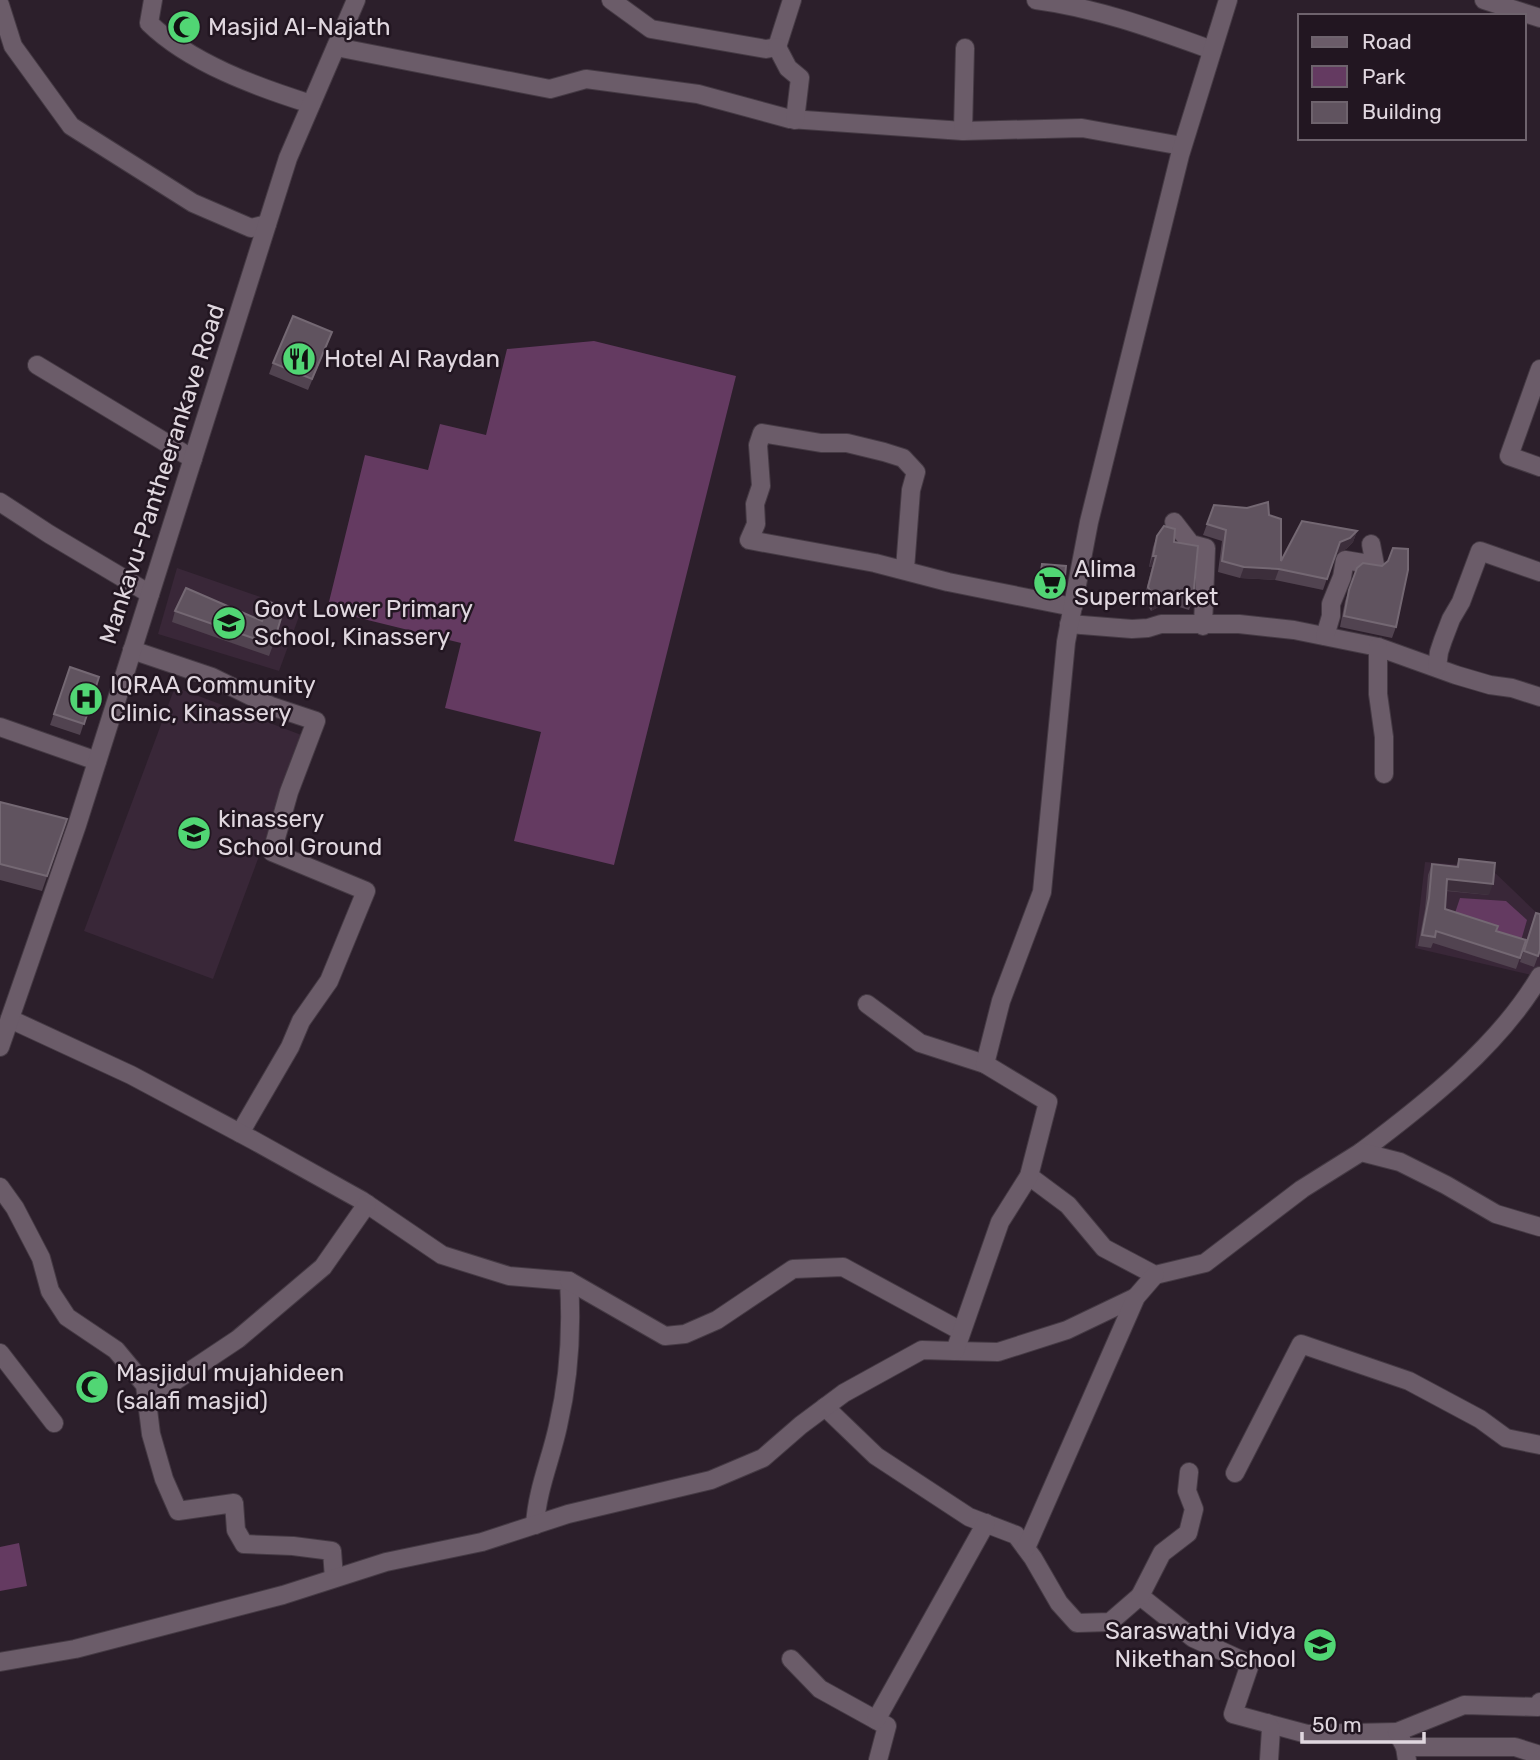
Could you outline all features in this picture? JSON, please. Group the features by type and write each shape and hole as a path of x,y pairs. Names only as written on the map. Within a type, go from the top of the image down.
{"street":[{"path":"153,0 149,23 161,35 212,66 263,89 311,104"},
{"name":"Mankavu-Pantheerankave Road","path":"0,1047 97,761 288,158 356,0"},
{"path":"611,0 651,29 766,49 778,47"},
{"path":"792,0 778,47 788,68 800,78 795,120"},
{"path":"1036,0 1071,4 1121,18 1212,50"},
{"path":"985,1064 1001,1001 1042,892 1071,615 1089,522 1182,146 1228,0"},
{"path":"1483,0 1540,18"},
{"path":"0,5 13,46 71,126 193,203 251,228 267,224"},
{"path":"336,47 550,89 586,79 698,94 795,120 963,131 1082,128 1182,146"},
{"path":"963,131 965,48"},
{"path":"37,365 192,459"},
{"path":"1540,369 1509,456 1540,467"},
{"path":"905,569 911,490 916,472 903,458 848,443 821,443 762,433 758,445 761,486 754,503 756,524 749,540 905,569 1132,629 1161,624 1239,624 1325,636 1378,647 1456,675 1540,697"},
{"path":"0,502 150,594"},
{"path":"1174,522 1191,544 1206,548 1203,626"},
{"path":"1325,636 1331,616 1331,604 1342,577 1345,560 1375,565 1371,544"},
{"path":"1437,667 1438,652 1451,618 1461,602 1479,551 1540,572"},
{"path":"1378,647 1378,694 1384,737 1384,774"},
{"path":"132,650 212,677 271,706 316,721 289,792 272,852 366,891 329,981 301,1021 290,1047 240,1133"},
{"path":"0,727 97,761"},
{"path":"1026,1548 1136,1297 1155,1275 1205,1263 1302,1189 1361,1152 1420,1108 1482,1048 1527,999 1540,976"},
{"path":"867,1004 920,1044 985,1064 1048,1102 1030,1176 1000,1222 955,1351"},
{"path":"10,1019 131,1075 240,1133 367,1204 442,1255 509,1276 569,1281 664,1336 685,1334 717,1320 793,1269 843,1267 961,1331"},
{"path":"1361,1152 1400,1162 1447,1185 1496,1214 1540,1227"},
{"path":"1030,1176 1068,1205 1104,1248 1155,1275"},
{"path":"0,1187 15,1208 41,1258 50,1291 67,1317 116,1350 145,1385 151,1434 164,1479 178,1511 234,1503 236,1530 243,1544 332,1551 334,1578"},
{"path":"146,1396 163,1389 238,1339 323,1267 367,1204"},
{"path":"535,1525 536,1506 564,1396 569,1281"},
{"path":"0,1662 75,1650 283,1595 386,1562 482,1542 568,1514 710,1480 763,1458 844,1393 922,1350 998,1352 1067,1330 1136,1297"},
{"path":"1234,1473 1301,1344 1409,1381 1480,1419 1506,1438 1540,1445"},
{"path":"0,1353 54,1423"},
{"path":"825,1407 876,1456 969,1517 1016,1535 1059,1603 1077,1623 1110,1622 1140,1596 1162,1553 1188,1533 1194,1509 1187,1491 1189,1472"},
{"path":"876,1720 986,1523"},
{"path":"1140,1596 1193,1638 1250,1664 1233,1714 1307,1734 1403,1746 1515,1747 1540,1755"},
{"path":"791,1659 820,1689 887,1726 878,1760"},
{"path":"1403,1746 1464,1705 1538,1707 1540,1702"},
{"path":"1266,1723 1271,1728 1269,1760"}],"shaded area":[{"name":"Govt Lower Primary School, Kinassery","path":"177,568 301,611 279,671 158,634"},
{"name":"kinassery School Ground","path":"175,687 304,736 213,979 84,931"},
{"path":"1425,862 1489,867 1540,916 1540,977 1415,948"}],"green space":[{"path":"594,341 736,376 614,865 514,841 541,732 445,708 461,643 327,610 365,455 428,470 440,424 486,435 507,349"},
{"path":"1460,898 1506,901 1527,920 1520,944 1452,922"},
{"path":"19,1543 27,1586 0,1591 0,1547"}],"building":[{"name":"Hotel Al Raydan","path":"293,316 332,332 312,379 273,363"},
{"path":"1268,502 1269,515 1281,519 1281,561 1302,521 1357,531 1340,542 1327,579 1279,569 1244,567 1222,561 1226,530 1207,524 1214,505 1247,508"},
{"path":"1164,526 1175,529 1174,542 1198,546 1193,599 1170,592 1155,600 1148,587 1156,556 1153,556 1157,536"},
{"path":"1393,548 1408,549 1408,570 1396,627 1344,616 1357,568 1363,563 1382,566 1388,561"},
{"path":"1042,564 1066,566 1064,586 1040,581"},
{"path":"186,588 262,621 270,602 284,608 273,645 175,611"},
{"path":"70,667 99,677 84,724 54,714"},
{"path":"0,802 67,819 47,876 0,864"},
{"path":"1459,859 1495,863 1493,884 1447,879 1445,909 1498,926 1496,931 1526,940 1520,958 1436,931 1435,937 1422,935 1432,864 1458,867"},
{"path":"1536,913 1540,914 1538,956 1524,951"}],"place":[{"name":"Masjid Al-Najath","path":"184,27"},
{"name":"Hotel Al Raydan","path":"299,359"},
{"name":"Alima Supermarket","path":"1050,583"},
{"name":"Govt Lower Primary School, Kinassery","path":"229,623"},
{"name":"IQRAA Community Clinic, Kinassery","path":"86,699"},
{"name":"kinassery School Ground","path":"194,833"},
{"name":"Masjidul mujahideen (salafi masjid)","path":"92,1387"},
{"name":"Saraswathi Vidya Nikethan School","path":"1320,1645"}]}
